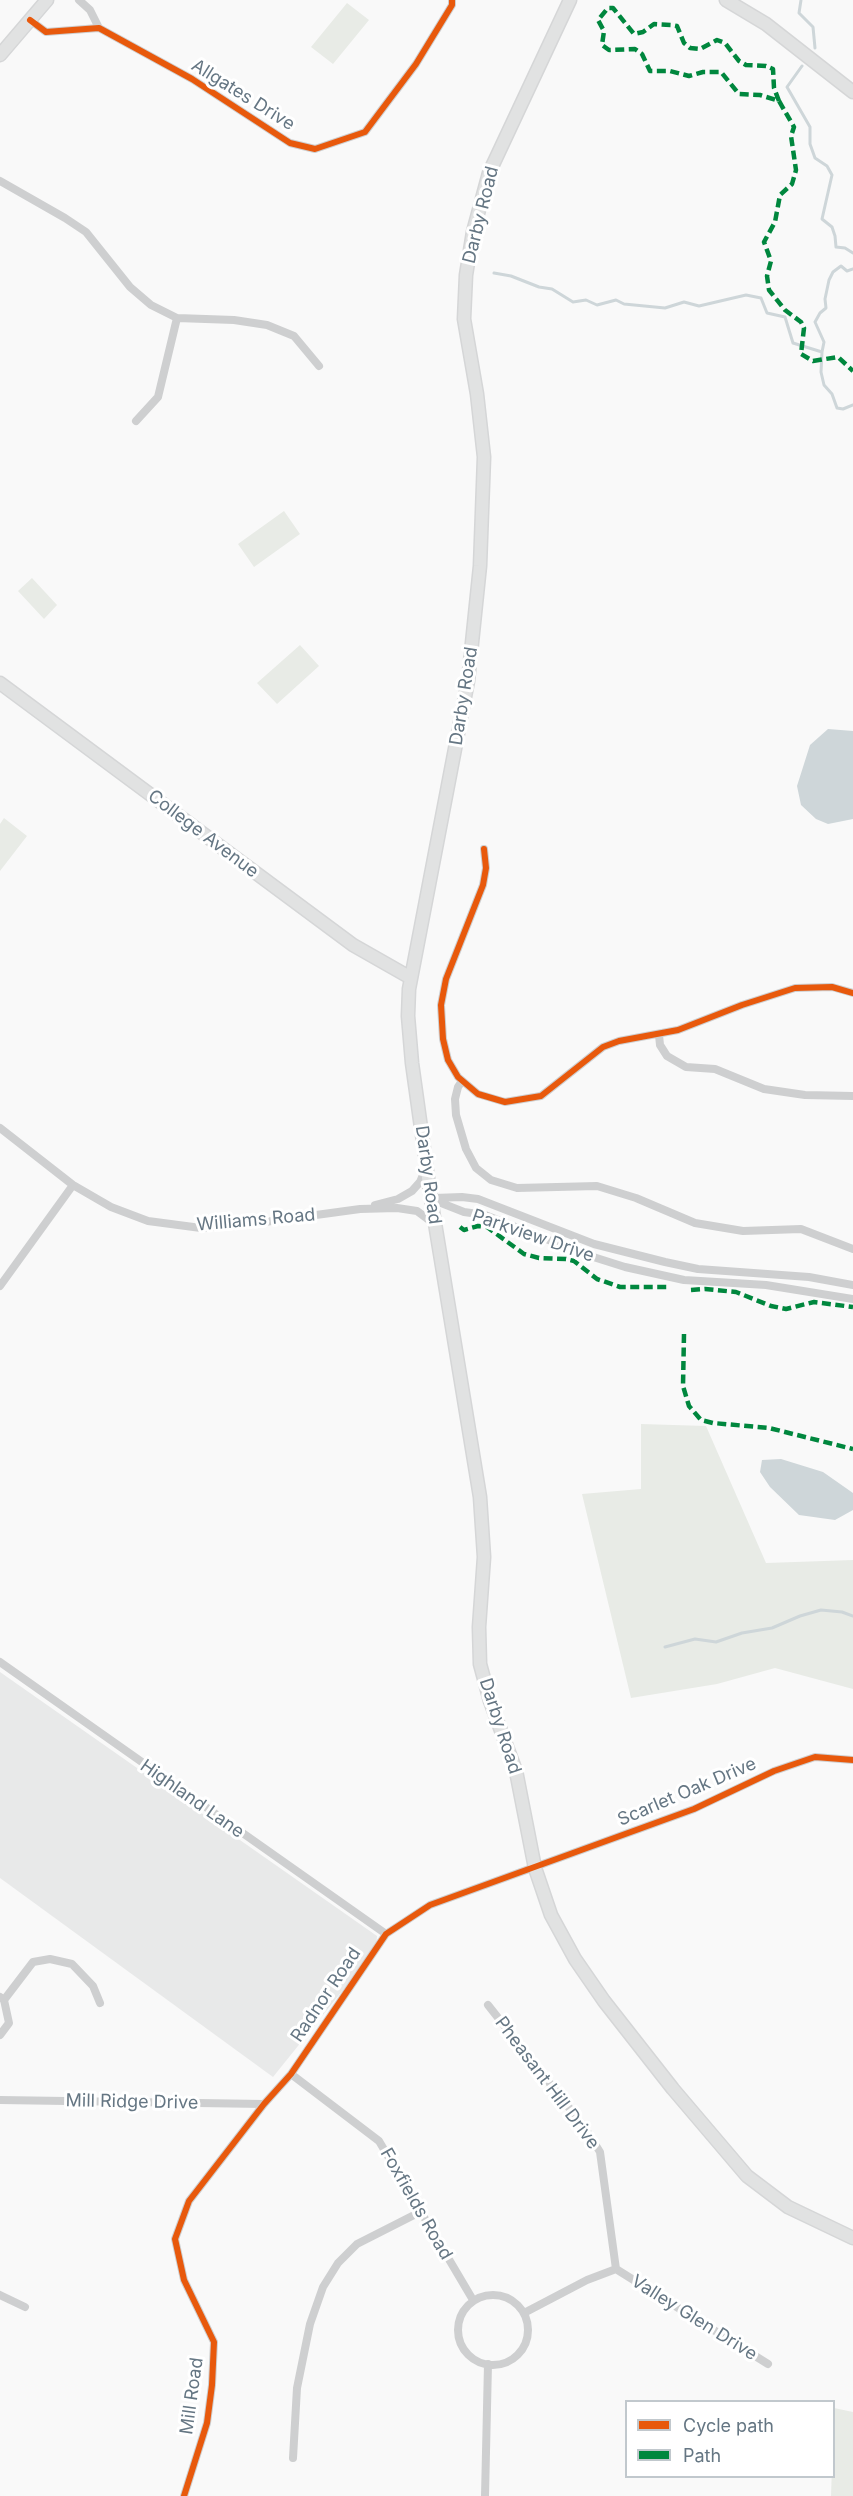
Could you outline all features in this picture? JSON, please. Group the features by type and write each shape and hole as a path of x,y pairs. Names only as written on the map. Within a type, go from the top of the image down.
{"main road":[{"path":"0,55 47,0"},
{"name":"Darby Road","path":"570,0 489,173 473,232 466,275 464,319 477,394 484,457 480,566 468,681 411,978 409,1028 431,1199 480,1497 484,1557 479,1627 480,1664 490,1701 516,1771 535,1868 551,1915 588,1978 667,2081 747,2176 788,2207 853,2238"},
{"path":"726,0 766,24 853,92"},
{"name":"College Avenue","path":"0,683 353,945 411,978"}],"street":[{"name":"Allgates Drive","path":"79,0 90,10 99,28 192,79 290,143 315,149 365,132 416,64 452,5 452,0"},
{"path":"30,20 45,32 99,28"},
{"path":"0,181 86,232 130,287 152,305 177,318 234,320 267,325 294,336 320,366"},
{"path":"136,421 158,397 177,318"},
{"path":"484,849 486,868 483,885 446,978 441,1005 446,1051 453,1069 462,1081 478,1094 505,1102 530,1100 556,1086 603,1047 619,1041 678,1030 742,1005 795,988 832,987 853,993"},
{"path":"659,1035 660,1045 667,1056 686,1067 715,1069 764,1089 805,1095 853,1096"},
{"path":"462,1081 455,1099 456,1114 465,1149 476,1168 491,1180 517,1188 597,1186 636,1198 695,1223 742,1231 801,1229 853,1249"},
{"name":"Williams Road","path":"0,1128 73,1185 111,1207 148,1221 201,1228 250,1224 360,1209 398,1208 417,1211 429,1220 436,1231"},
{"name":"Williams Road","path":"360,1209 398,1198 412,1191 420,1182 427,1165"},
{"path":"0,1286 73,1185"},
{"name":"Parkview Drive","path":"431,1199 462,1197 478,1199 573,1237 683,1266 809,1277 853,1285"},
{"name":"Parkview Drive","path":"431,1199 464,1212 485,1215 568,1248 625,1267 680,1279 778,1287 853,1299"},
{"path":"568,1248 573,1237"},
{"path":"680,1279 683,1266"},
{"name":"Highland Lane","path":"0,1662 386,1934"},
{"name":"Scarlet Oak Drive","path":"535,1868 694,1809 774,1771 815,1757 853,1760"},
{"name":"Radnor Road","path":"189,2201 264,2104 291,2074 386,1934 430,1905 535,1868"},
{"path":"0,2035 9,2023 2,1998 33,1962 50,1959 72,1964 93,1986 100,2003"},
{"name":"Pheasant Hill Drive","path":"488,2005 585,2128 600,2152 616,2269"},
{"name":"Foxfields Road","path":"291,2074 379,2140 472,2300"},
{"name":"Mill Ridge Drive","path":"0,2100 264,2104"},
{"name":"Mill Road","path":"184,2496 207,2423 214,2342 184,2280 175,2239 189,2201"},
{"path":"292,2458 297,2388 310,2324 323,2287 338,2263 357,2244 420,2212"},
{"name":"Valley Glen Drive","path":"524,2313 587,2280 616,2269 768,2364"},
{"path":"0,2295 25,2307"},
{"path":"501,2295 511,2300 524,2313 528,2334 520,2352 508,2362 488,2364 468,2354 459,2338 459,2319 464,2308 472,2300 481,2296 501,2295"},
{"path":"485,2496 488,2364"}],"shaded area":[{"path":"347,3 369,20 333,64 311,47"},
{"path":"284,511 300,534 254,567 238,544"},
{"path":"32,578 57,605 44,619 18,591"},
{"path":"300,645 319,666 277,704 257,683"},
{"path":"828,729 853,731 853,819 828,824 816,819 801,805 797,786 810,745"},
{"path":"4,818 27,836 0,871 0,824"},
{"path":"641,1424 706,1426 766,1563 853,1560 853,1689 775,1668 717,1684 631,1698 582,1494 641,1489"},
{"path":"781,1459 823,1472 853,1493 853,1510 835,1520 799,1515 770,1487 760,1472 762,1460"},
{"path":"0,1672 377,1936 376,1949 273,2077 0,1878"},
{"path":"835,2408 853,2412 853,2496 831,2496 832,2478 835,2478"}],"waterway":[{"path":"801,0 799,13 813,27 815,48"},
{"path":"802,66 787,87 810,127 810,144 815,158 827,166 832,175 822,219 832,227 836,247 845,248 853,253"},
{"path":"822,352 824,342 815,322 826,308 825,299 829,280 833,272 841,266 847,271 853,269"},
{"path":"494,273 552,289 573,302 586,300 597,305 616,300 624,304 665,308 684,302 699,306 746,295 761,298 767,313 785,317 793,343 822,352 821,372 824,385 832,394 837,408 843,409 853,405"},
{"path":"665,1647 695,1639 716,1642 742,1633 772,1628 821,1610 842,1612 853,1616"}],"marked path":[{"path":"779,101 774,88 773,69 766,66 746,65 739,61 725,43 717,40 700,49 690,48 684,43 677,26 672,25 654,24 643,32 634,34 613,8 608,8 598,20 604,31 602,45 609,50 635,49 642,54 650,71 670,71 689,76 703,72 721,72 739,94 760,95 779,101 794,127 791,136 796,170 792,184 780,195 775,222 764,242 771,261 767,276 769,290 785,310 801,322 804,328 801,354 813,361 838,357 853,371"},
{"path":"460,1227 464,1230 478,1226 487,1227 524,1254 539,1258 574,1261 597,1279 620,1287 670,1287"},
{"path":"691,1290 736,1292 771,1306 786,1309 814,1302 853,1307"},
{"path":"684,1334 683,1386 689,1406 701,1420 769,1428 853,1449"}],"cycle path":[{"path":"30,20 46,32 99,28 192,79 290,143 315,149 365,132 416,64 452,5 452,0"},
{"path":"484,849 486,868 483,885 446,979 441,1005 443,1039 448,1060 458,1077 478,1094 505,1102 541,1096 603,1047 619,1041 678,1030 742,1005 795,988 832,987 853,993"},
{"path":"184,2496 207,2423 214,2342 184,2280 175,2239 189,2201 264,2104 291,2074 386,1934 430,1905 694,1809 774,1771 815,1757 853,1760"}]}
